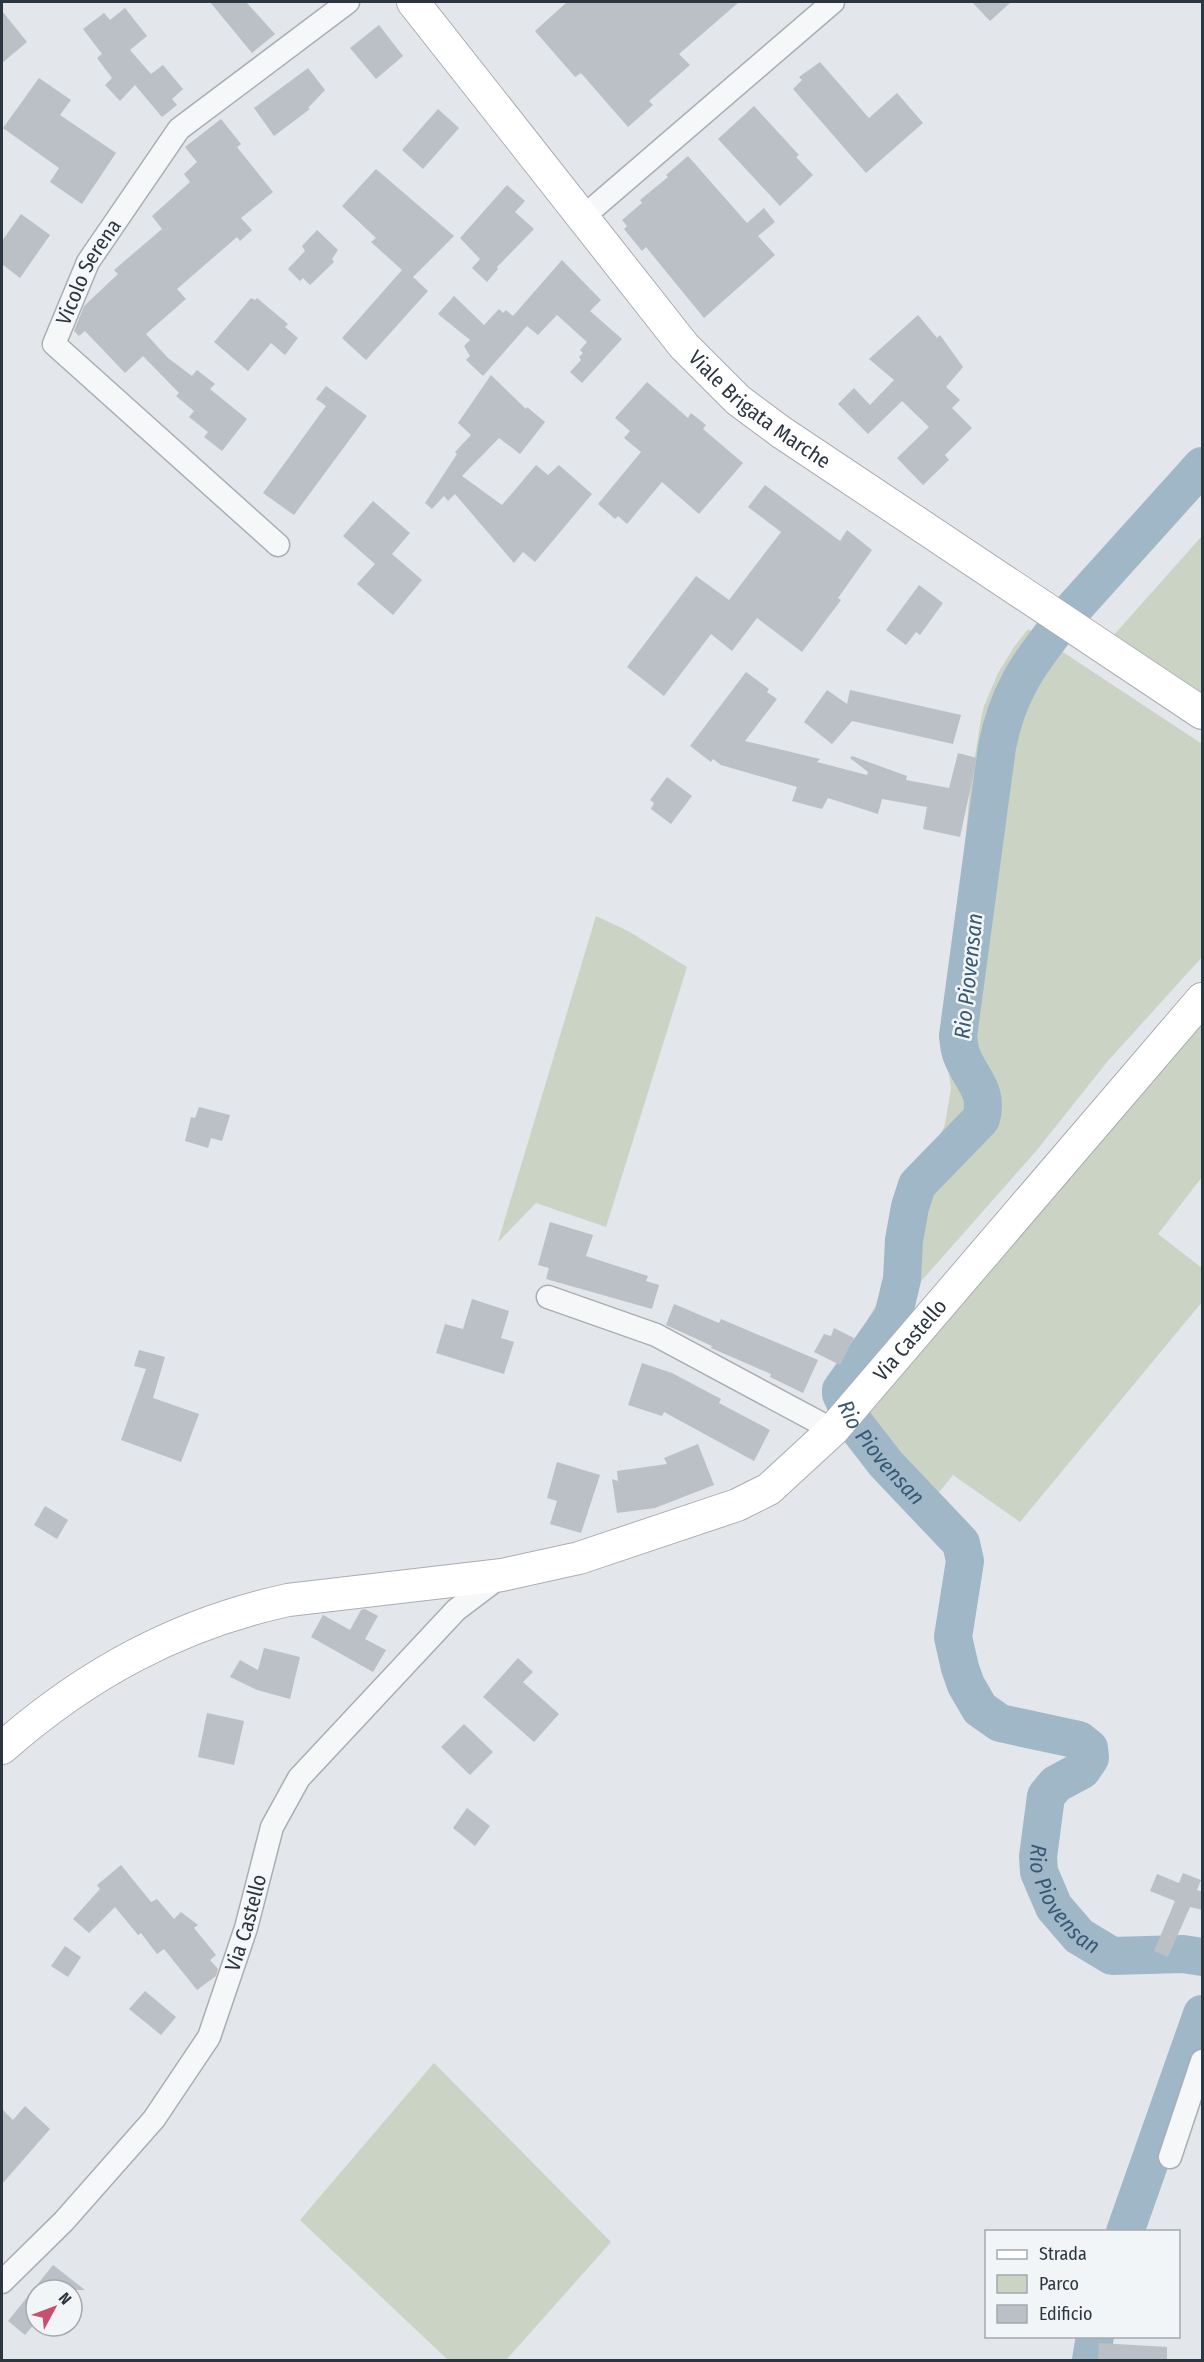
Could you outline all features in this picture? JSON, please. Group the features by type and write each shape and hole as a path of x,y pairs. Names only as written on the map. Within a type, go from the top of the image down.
{"street":[{"name":"Vicolo Serena","path":"278,545 54,344 88,262 179,129 348,2"},
{"name":"Viale Brigata Marche","path":"413,2 684,346 738,400 781,432 1203,713"},
{"path":"583,217 833,2"},
{"name":"Via Castello","path":"2,1748 38,1716 110,1668 191,1628 260,1606 288,1600 502,1575 579,1558 737,1505 769,1489 836,1427 1203,999"},
{"path":"548,1297 656,1335 836,1427"},
{"name":"Via Castello","path":"2,2282 64,2221 154,2119 208,2037 246,1928 272,1827 299,1778 456,1610 502,1575"},
{"path":"1170,2157 1203,2061"}],"green space":[{"path":"1202,536 1202,694 1113,636"},
{"path":"1028,629 1202,744 1202,957 1107,1062 1037,1150 825,1390 875,1307 945,1124 951,1088 947,1059 970,787 981,719 998,673"},
{"path":"596,916 628,931 687,967 606,1227 536,1203 498,1242"},
{"path":"1202,1006 1202,1177 1158,1234 1202,1268 1202,1302 1020,1522 953,1475 920,1516 832,1429"},
{"path":"434,2063 611,2242 506,2360 448,2360 300,2220"}],"building":[{"path":"210,2 246,2 275,34 252,53"},
{"path":"567,2 739,2 679,54 690,65 649,101 653,105 628,127 581,73 575,77 535,31"},
{"path":"972,2 1011,2 990,21"},
{"path":"125,8 147,36 130,50 151,74 163,65 183,89 172,99 177,105 162,117 135,85 120,101 105,85 112,78 97,58 102,54 83,29 104,13 110,20"},
{"path":"2,11 27,42 2,63"},
{"path":"379,25 403,56 376,79 350,48"},
{"path":"820,62 869,118 897,93 923,123 866,173 793,89 802,80 799,77"},
{"path":"308,68 325,90 308,108 310,109 274,136 254,108"},
{"path":"39,78 71,100 60,115 116,153 82,204 50,182 59,168 3,128"},
{"path":"754,106 799,155 796,157 813,175 780,206 718,139"},
{"path":"438,109 459,128 423,169 402,150"},
{"path":"221,119 241,144 237,147 273,192 241,218 252,230 240,241 237,237 177,289 186,299 146,334 168,358 192,376 197,370 215,384 210,389 247,419 222,451 204,437 208,432 189,417 194,411 176,396 179,393 143,356 125,373 85,331 79,336 74,331 84,306 118,274 114,270 162,229 152,216 190,182 184,174 197,162 185,147"},
{"path":"688,156 747,223 764,208 775,222 758,236 775,255 704,318 646,247 642,251 624,229 627,226 622,220 642,203 640,200 668,177 666,175"},
{"path":"376,169 454,236 413,277 428,291 366,360 342,338 402,270 371,242 376,238 342,206"},
{"path":"507,185 525,201 515,212 534,229 497,267 498,269 487,282 472,268 480,259 460,238"},
{"path":"21,214 50,235 20,278 2,264 2,241"},
{"path":"317,230 338,250 332,259 334,262 310,285 303,278 300,281 288,269 305,251 302,246"},
{"path":"562,260 601,300 590,311 622,339 582,383 570,372 581,360 579,357 583,353 580,350 587,342 557,315 538,335 527,326 483,376 466,360 470,356 464,346 470,340 438,314 454,296 484,325 499,309 503,313 506,310 513,316"},
{"path":"251,298 255,300 257,298 288,324 285,327 298,338 285,355 271,343 248,371 214,342"},
{"path":"918,315 937,338 940,335 963,367 946,387 960,400 952,408 972,428 945,455 949,460 923,485 897,458 929,427 902,401 868,434 838,404 854,388 870,405 894,380 869,359"},
{"path":"491,375 526,409 527,407 545,422 520,454 499,438 462,476 502,505 536,465 548,475 559,465 592,494 535,562 523,552 514,563 455,494 448,501 444,496 432,509 425,503 457,454 455,452 471,435 458,423"},
{"path":"647,382 688,418 691,413 706,425 703,429 743,463 699,514 662,482 627,524 618,516 615,519 598,504 641,452 624,438 630,431 615,418"},
{"path":"326,386 367,416 294,515 263,493 326,406 316,399"},
{"path":"765,485 840,541 847,530 872,550 838,598 841,600 802,652 757,618 732,651 711,634 664,696 627,667 696,576 729,600 781,532 748,507"},
{"path":"373,501 410,533 392,554 422,580 393,615 357,584 375,564 343,536"},
{"path":"919,585 943,603 920,635 916,632 906,645 886,630"},
{"path":"746,672 769,689 767,692 777,699 745,741 820,759 817,762 867,775 868,772 850,758 852,756 907,776 906,780 949,788 958,753 977,758 960,837 923,829 927,807 882,799 878,814 828,798 822,809 792,801 797,787 721,765 713,759 711,762 690,746"},
{"path":"827,690 847,704 850,690 961,715 953,744 852,721 832,744 804,722"},
{"path":"667,777 692,796 671,824 651,809 654,803 650,800"},
{"path":"199,1107 230,1115 222,1141 211,1138 208,1148 185,1141 191,1117 195,1118"},
{"path":"550,1222 593,1235 586,1256 648,1276 646,1281 659,1285 652,1309 546,1279 549,1268 538,1265"},
{"path":"472,1299 509,1311 501,1338 514,1342 504,1374 436,1353 445,1324 463,1329"},
{"path":"674,1304 719,1323 721,1319 818,1360 803,1393 770,1377 771,1374 711,1348 712,1346 666,1325"},
{"path":"834,1328 854,1338 840,1365 814,1352 824,1334 831,1336"},
{"path":"139,1350 165,1357 153,1398 199,1414 181,1462 121,1440 146,1369 134,1366"},
{"path":"642,1363 672,1373 721,1399 719,1403 770,1430 754,1461 664,1412 662,1416 628,1405"},
{"path":"698,1444 714,1485 655,1508 617,1513 612,1479 618,1481 617,1471 667,1464 664,1458"},
{"path":"557,1462 600,1475 581,1533 550,1524 557,1501 547,1498"},
{"path":"45,1506 68,1520 57,1539 34,1525"},
{"path":"365,1609 378,1616 365,1639 386,1650 373,1672 311,1637 323,1615 350,1630 361,1610"},
{"path":"264,1648 300,1657 290,1699 257,1690 230,1677 240,1660 258,1670"},
{"path":"518,1658 533,1672 523,1682 559,1714 534,1742 483,1697"},
{"path":"207,1713 244,1721 234,1765 198,1757"},
{"path":"464,1724 493,1752 470,1775 441,1747"},
{"path":"467,1808 490,1826 475,1846 453,1828"},
{"path":"121,1865 151,1902 157,1899 174,1919 181,1912 198,1925 194,1928 216,1955 210,1960 218,1969 216,1976 197,1990 164,1949 157,1954 141,1933 138,1935 115,1907 89,1933 73,1919 100,1889 97,1885"},
{"path":"1183,1873 1201,1880 1197,1890 1203,1892 1203,1910 1190,1907 1168,1957 1154,1951 1175,1901 1150,1891 1157,1874 1179,1883"},
{"path":"65,1946 81,1957 68,1977 51,1966"},
{"path":"145,1991 176,2017 161,2035 129,2009"},
{"path":"25,2106 50,2129 2,2184 2,2109 13,2120"},
{"path":"53,2265 70,2278 43,2278"},
{"path":"24,2301 24,2334 8,2321"},
{"path":"1099,2343 1167,2347 1167,2361 1098,2361"}],"waterway":[{"name":"Rio Piovensan","path":"1074,608 1202,466"},
{"name":"Rio Piovensan","path":"1058,627 1036,655 1019,683 1006,712 997,747 958,1036 961,1054 983,1100 981,1119 917,1185 910,1207 904,1240 902,1279 893,1317 841,1390 841,1394 855,1424 886,1464 961,1543 965,1561 953,1637 966,1685 980,1709 1000,1723 1079,1740 1089,1748 1090,1758 1082,1770 1056,1784 1046,1796 1038,1857 1039,1872 1054,1907 1079,1936 1112,1956 1183,1954 1202,1957"},
{"name":"Rio Piovensan","path":"1126,2230 1202,2014"},
{"name":"Rio Piovensan","path":"1091,2360 1095,2338"}]}
